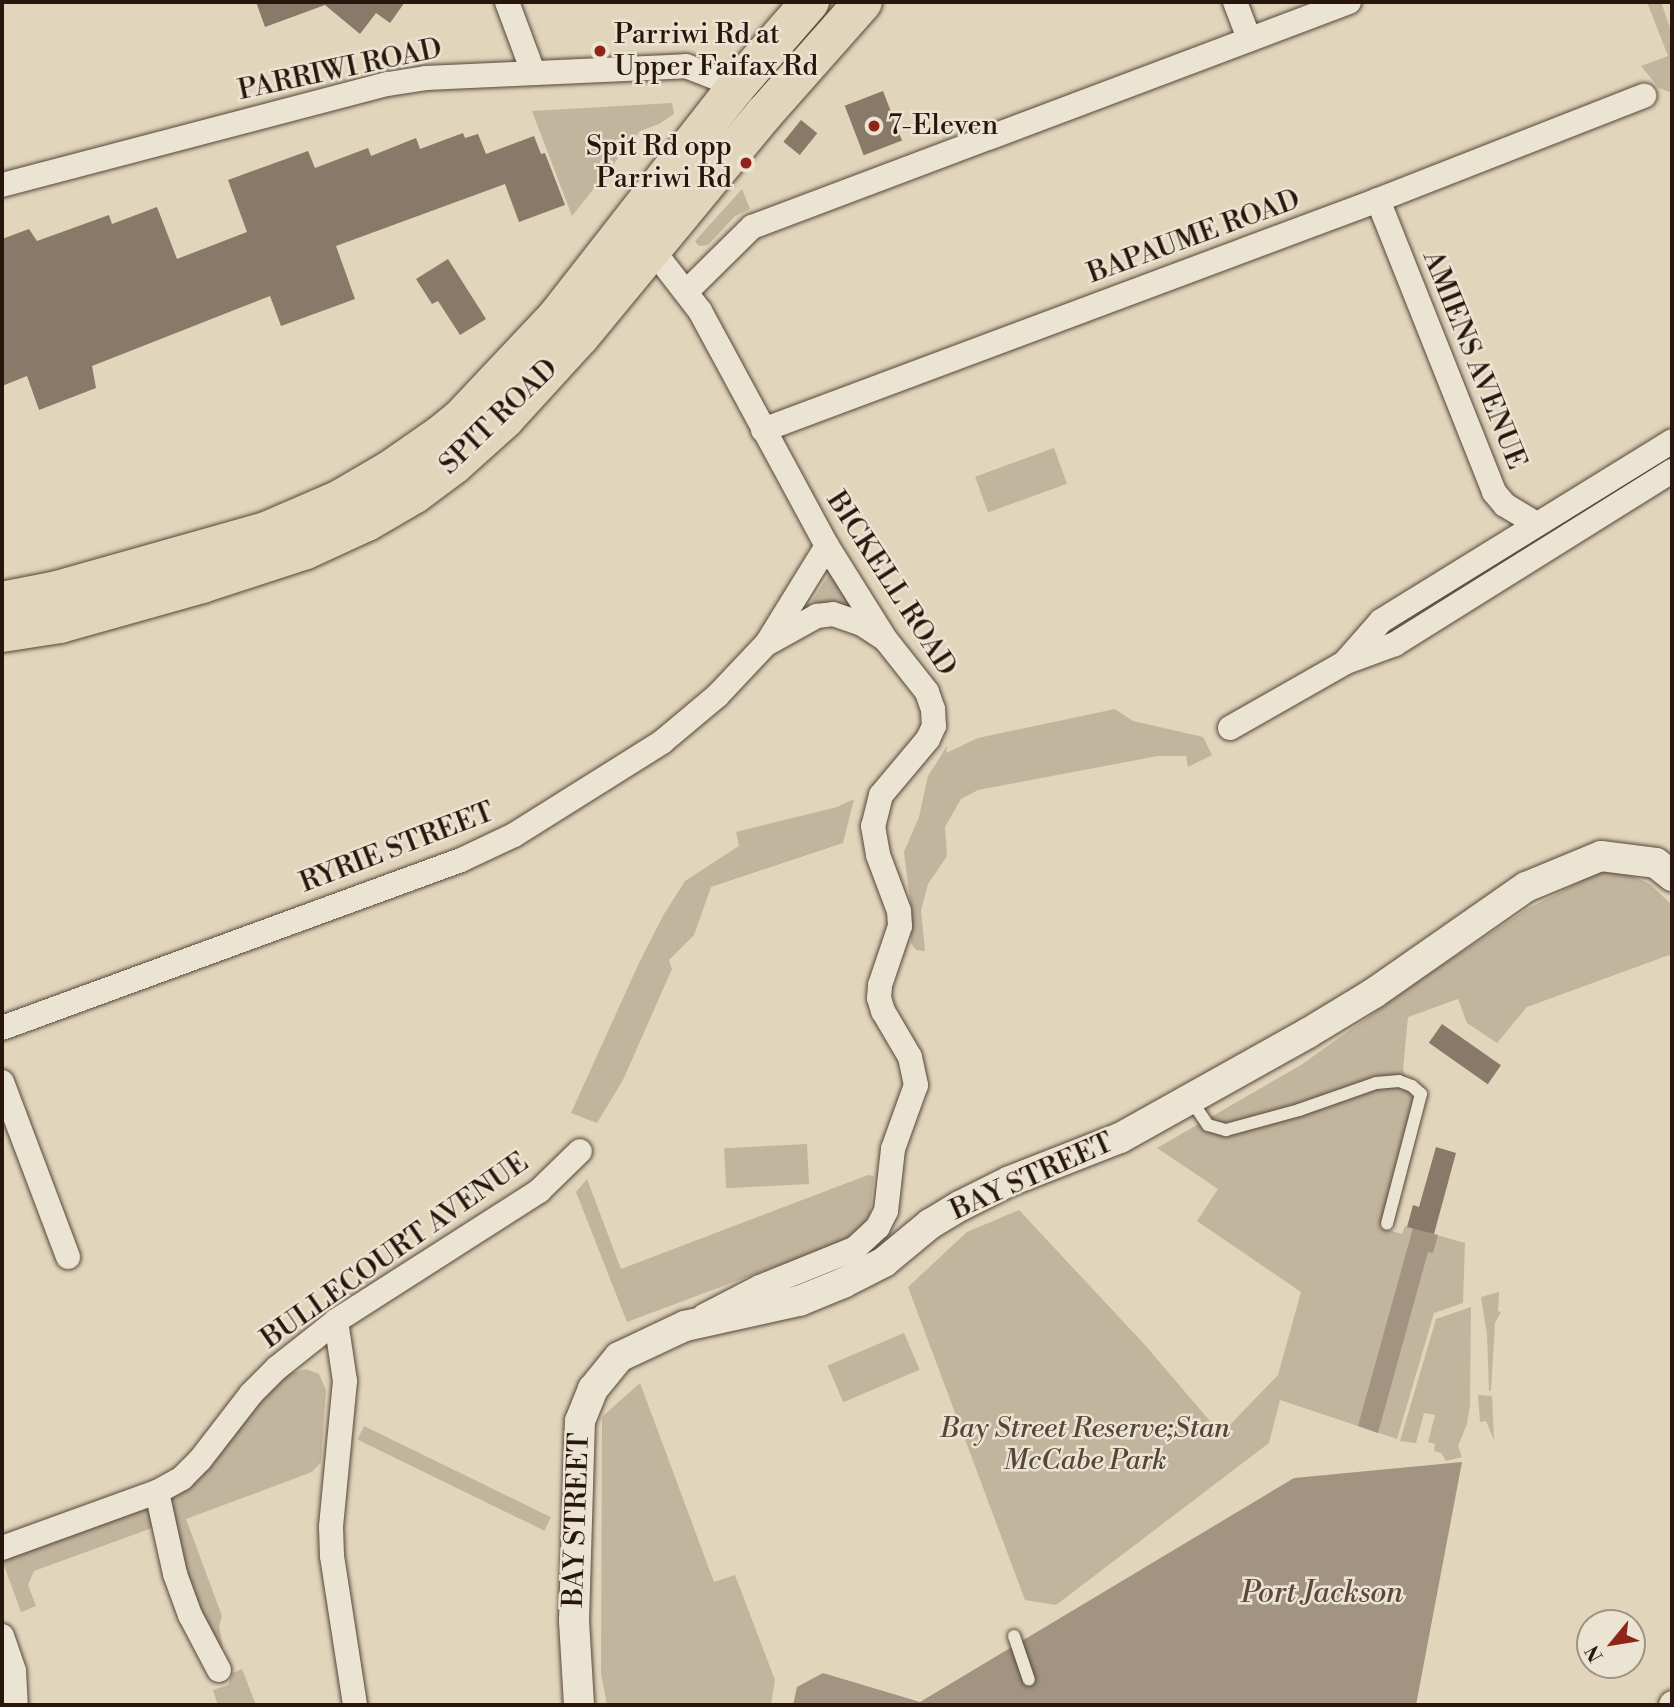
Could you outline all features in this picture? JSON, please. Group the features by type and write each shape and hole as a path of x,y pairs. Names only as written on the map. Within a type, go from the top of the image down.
{"highway":[{"name":"SPIT ROAD","path":"2,633 60,624 202,584 306,550 367,522 415,494 454,465 505,419 580,337 737,86 810,2"},
{"name":"SPIT ROAD","path":"2,601 57,590 267,531 340,499 388,471 461,418 557,316 764,114 863,2"}],"street":[{"path":"507,2 533,72"},
{"path":"1235,2 1249,39"},
{"path":"686,292 752,227 1349,2"},
{"name":"PARRIWI ROAD","path":"2,185 388,84 452,75 686,66 737,86"},
{"name":"BAPAUME ROAD","path":"763,430 1378,200 1644,96"},
{"name":"AMIENS AVENUE","path":"1378,200 1494,492 1505,505 1537,524"},
{"name":"BICKELL ROAD","path":"641,236 700,312 827,546 886,640 927,692 933,709 933,726 917,755 881,795 873,826 878,855 899,911 900,926 880,985 879,998 883,1011 910,1057 916,1085 892,1149 886,1211 878,1227 854,1249 760,1287 685,1326"},
{"path":"1346,662 1381,621 1672,442"},
{"path":"1230,728 1346,662 1395,644 1672,471"},
{"name":"RYRIE STREET","path":"2,1028 461,860 514,835 662,742 717,696 768,643 827,546"},
{"name":"RYRIE STREET","path":"768,643 817,616 833,614 862,624 886,640"},
{"name":"BAY STREET","path":"579,1705 574,1621 580,1420 593,1389 620,1357 685,1326 799,1301 884,1262 950,1212 1010,1181 1121,1138 1191,1100 1374,993 1526,887 1601,856 1656,863 1672,876"},
{"path":"2,1082 68,1257"},
{"name":"BULLECOURT AVENUE","path":"2,1548 157,1492 182,1478 200,1460 251,1394 276,1368 335,1321 539,1191 580,1151"},
{"path":"335,1321 345,1381 332,1514 332,1556 355,1705"},
{"path":"157,1492 175,1574 190,1615 219,1670"},
{"path":"2,1636 14,1671 16,1705"}],"lane":[{"path":"1191,1100 1208,1125 1226,1130 1299,1110 1376,1083 1399,1082 1412,1086 1421,1094 1387,1224"},
{"path":"1014,1636 1029,1680"}],"green space":[{"path":"1647,2 1661,2 1672,33 1672,93 1659,88 1641,66 1668,56"},
{"path":"672,103 674,114 659,124 640,131 572,216 532,111"},
{"path":"742,189 750,209 735,216 708,245 699,246 695,241"},
{"path":"1054,448 1067,484 988,512 975,477"},
{"path":"830,573 850,605 847,607 833,602 819,605 812,601"},
{"path":"1115,709 1133,721 1203,737 1212,755 1188,767 1186,756 1158,756 978,790 961,799 945,827 947,856 928,884 921,910 925,951 916,950 911,943 911,908 904,852 919,817 928,776 947,746 946,753 978,738"},
{"path":"854,799 843,843 711,887 694,935 669,960 672,969 623,1080 597,1123 571,1113 639,963 664,914 685,881 739,846 736,832 837,807"},
{"name":"Bay Street Reserve;Stan McCabe Park","path":"1601,871 1632,876 1650,884 1672,905 1672,954 1527,1007 1497,1043 1467,1023 1458,999 1408,1017 1403,1070 1413,1100 1380,1227 1402,1234 1405,1226 1465,1243 1463,1303 1434,1313 1397,1439 1280,1400 1269,1443 1056,1605 1025,1600 908,1287 967,1232 1019,1210 1145,1345 1221,1434 1278,1375 1301,1292 1197,1221 1218,1189 1157,1148 1301,1065 1433,971 1527,909"},
{"path":"807,1144 809,1184 726,1188 724,1148"},
{"path":"868,1175 874,1176 870,1214 861,1228 846,1240 627,1322 576,1192 587,1179 621,1269"},
{"path":"1499,1292 1498,1311 1501,1312 1495,1323 1489,1391 1487,1334 1481,1297"},
{"path":"1471,1307 1470,1405 1467,1424 1458,1446 1462,1457 1446,1461 1441,1453 1434,1451 1435,1444 1428,1442 1435,1415 1424,1413 1416,1443 1400,1441 1436,1319"},
{"path":"904,1333 920,1370 843,1402 828,1365"},
{"path":"306,1369 319,1374 326,1390 321,1462 312,1472 186,1519 222,1616 219,1626 223,1648 217,1653 188,1623 152,1528 34,1571 28,1585 36,1606 21,1612 2,1560 165,1500 282,1376"},
{"path":"640,1383 714,1582 735,1575 775,1680 771,1705 607,1705 601,1673 602,1417"},
{"path":"1478,1395 1492,1396 1494,1440 1486,1421 1480,1422"},
{"path":"364,1426 551,1517 544,1531 357,1439"},
{"path":"242,1669 256,1705 218,1705 213,1690 228,1685 233,1673"}],"water":[{"path":"1413,1228 1438,1235 1433,1253 1428,1252 1378,1433 1358,1426"},
{"name":"Port Jackson","path":"1462,1462 1416,1705 793,1705 797,1687 823,1673 920,1702 1294,1478"}],"building":[{"path":"256,2 405,2 390,23 376,13 360,34 325,5 265,27"},
{"path":"883,91 902,140 864,155 845,106"},
{"path":"801,120 817,133 800,155 783,142"},
{"path":"463,133 465,138 478,134 486,154 534,136 541,154 545,153 565,205 519,222 505,184 336,246 355,299 281,326 270,296 92,366 96,388 39,410 27,376 2,386 2,239 29,229 37,241 109,215 112,224 157,207 177,259 247,232 228,180 308,151 315,168 368,148 371,156 416,138 420,149"},
{"path":"448,259 486,319 460,335 438,301 432,304 416,279"},
{"path":"1442,1024 1501,1065 1488,1084 1429,1043"},
{"path":"1436,1147 1456,1153 1434,1234 1407,1227 1413,1205 1419,1207"}],"place":[{"name":"Parriwi Rd at Upper Faifax Rd","path":"600,51"},
{"name":"7-Eleven","path":"874,126"},
{"name":"Spit Rd opp Parriwi Rd","path":"746,163"}]}
